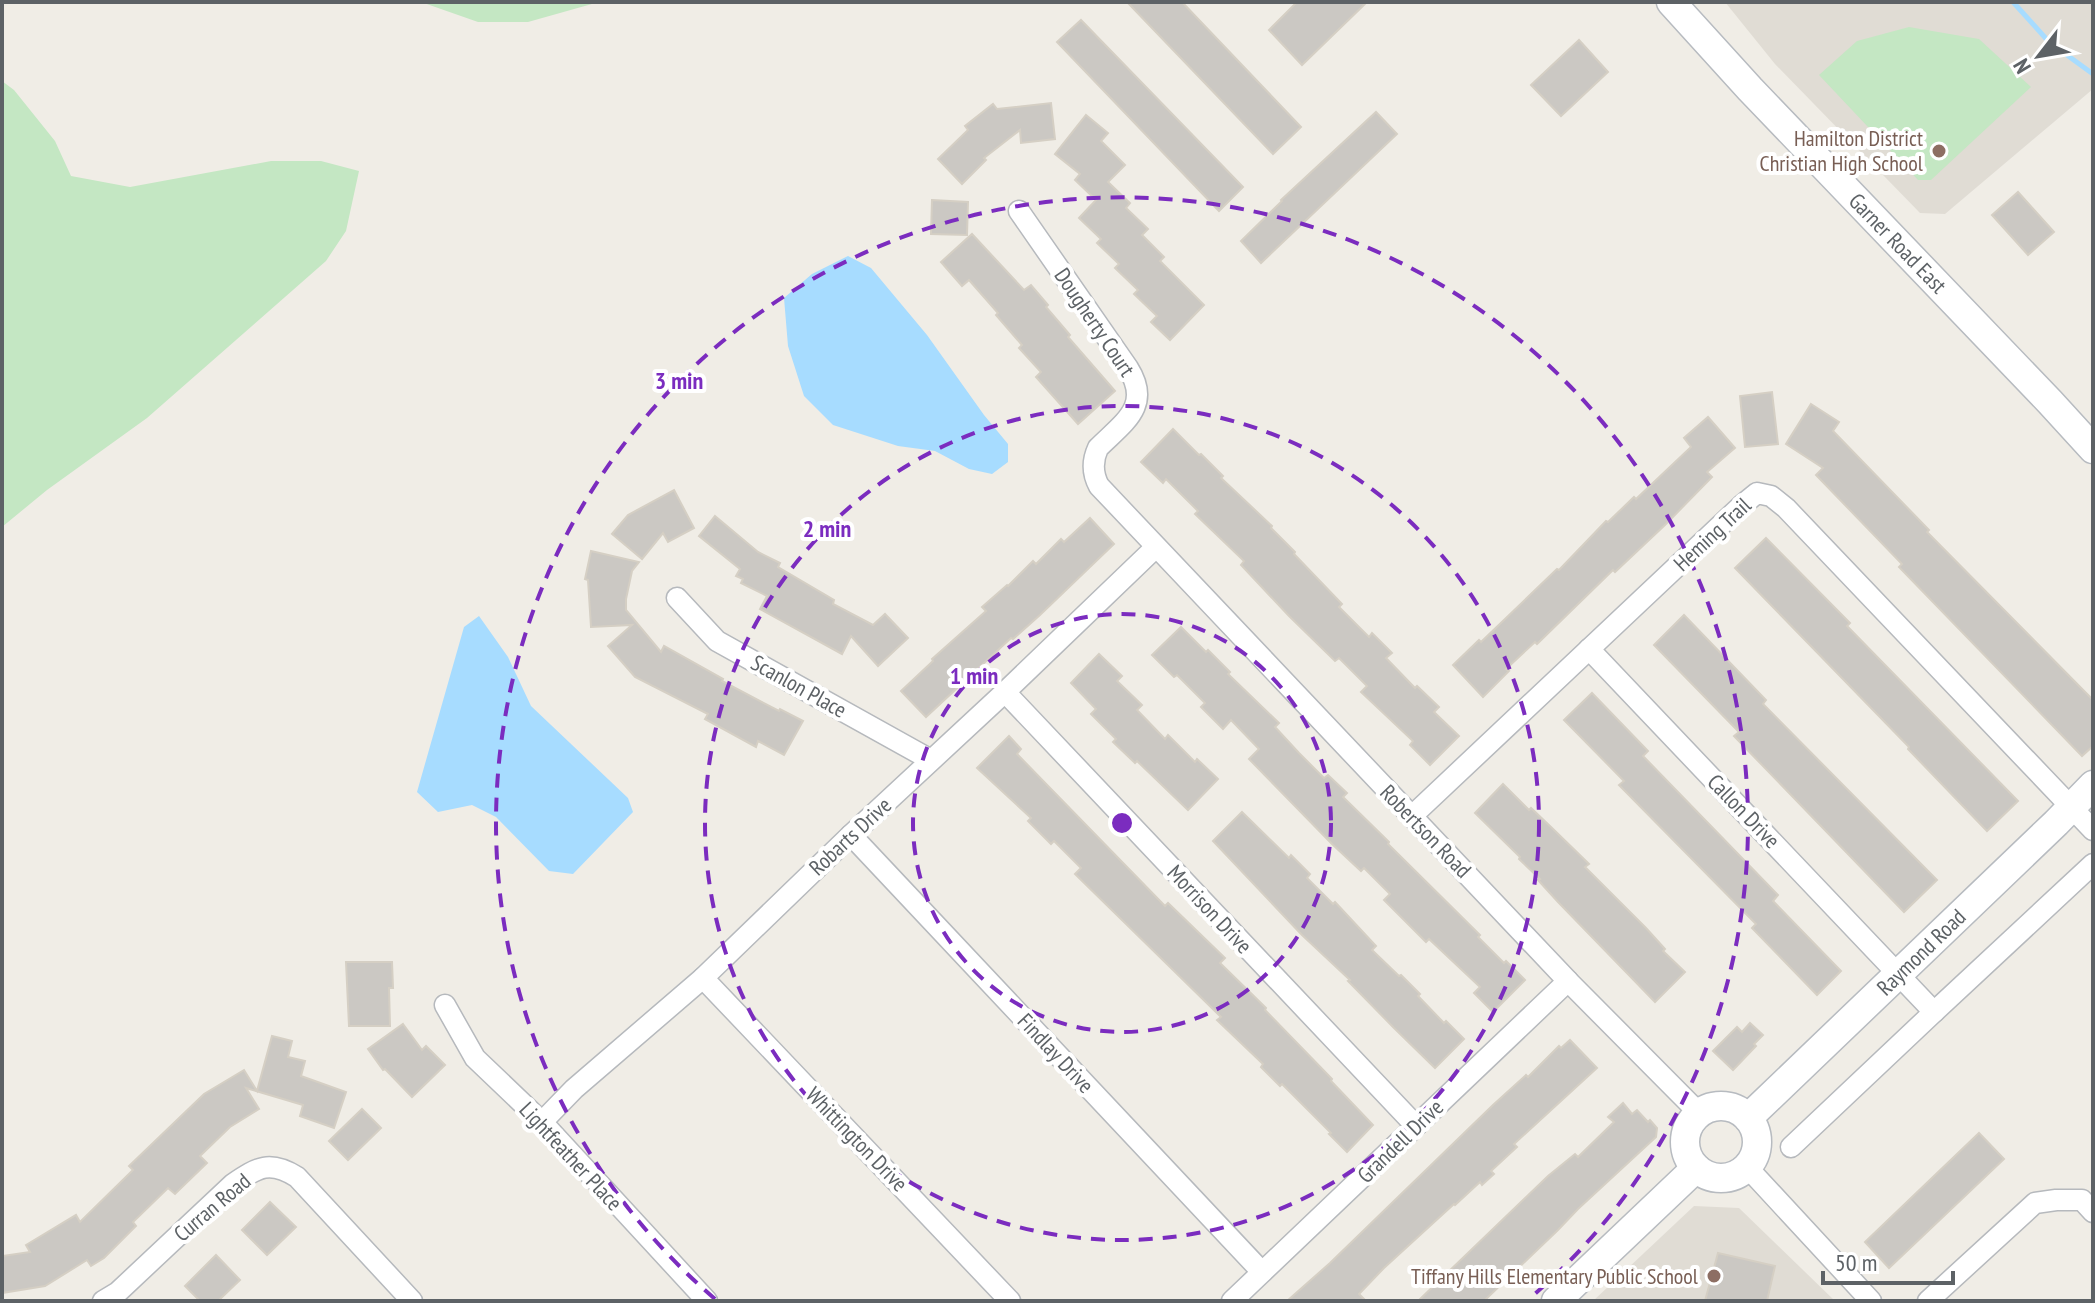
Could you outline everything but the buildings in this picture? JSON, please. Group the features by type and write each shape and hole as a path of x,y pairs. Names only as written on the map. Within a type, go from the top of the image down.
{"street":[{"name":"Garner Road East","path":"1671,2 2093,449"},
{"name":"Dougherty Court","path":"1019,211 1135,379 1138,401 1133,413 1098,448 1094,473 1099,486 1156,547"},
{"name":"Heming Trail","path":"1412,816 1757,493 1778,500 2071,806"},
{"name":"Robarts Drive","path":"542,1122 574,1089 703,978 1156,547"},
{"name":"Robertson Road","path":"1156,547 1568,981 1699,1113"},
{"name":"Scanlon Place","path":"677,598 717,641 931,760"},
{"name":"Callon Drive","path":"1589,649 1934,1012"},
{"name":"Morrison Drive","path":"1005,692 1416,1126"},
{"name":"Raymond Road","path":"1748,1118 2093,785"},
{"path":"2071,806 2093,830"},
{"name":"Findlay Drive","path":"851,835 1262,1272"},
{"path":"1791,1147 2093,864"},
{"name":"Whittington Drive","path":"703,978 1010,1301"},
{"name":"Grandell Drive","path":"1232,1301 1568,981"},
{"name":"Lightfeather Place","path":"445,1005 475,1058 542,1122 707,1301"},
{"path":"1715,1106 1727,1106 1748,1118 1757,1138 1753,1159 1747,1167 1727,1177 1705,1174 1696,1168 1689,1159 1686,1137 1699,1113 1715,1106"},
{"name":"Curran Road","path":"116,1298 233,1184 265,1166 282,1168 297,1177 412,1301"},
{"path":"1747,1167 1871,1301"},
{"path":"1556,1301 1696,1168"},
{"path":"1928,1301 2035,1203 2082,1200 2093,1212"}],"shaded area":[{"name":"Hamilton District Christian High School","path":"1725,2 2093,2 2093,89 1945,214 1920,213 1775,64"},
{"name":"Tiffany Hills Elementary Public School","path":"1694,1206 1739,1208 1835,1301 1593,1301"}],"green space":[{"path":"421,2 599,2 528,22 478,22"},
{"path":"1909,27 1979,39 2031,87 1931,180 1918,180 1819,75 1857,41"},
{"path":"2,81 14,90 55,141 71,176 130,187 271,161 321,161 359,171 346,231 326,261 147,418 47,490 2,527"}],"water":[{"path":"848,256 871,268 927,335 1008,444 1008,462 992,474 969,469 935,451 898,446 833,425 804,396 788,346 784,298 812,274"},
{"path":"479,616 508,657 531,706 628,798 633,812 573,874 549,871 496,817 472,805 438,812 417,792 464,627"}],"waterway":[{"path":"2013,2 2049,42 2093,74"}],"place":[{"name":"Hamilton District Christian High School","path":"1939,151"},
{"name":"Tiffany Hills Elementary Public School","path":"1714,1276"}]}
